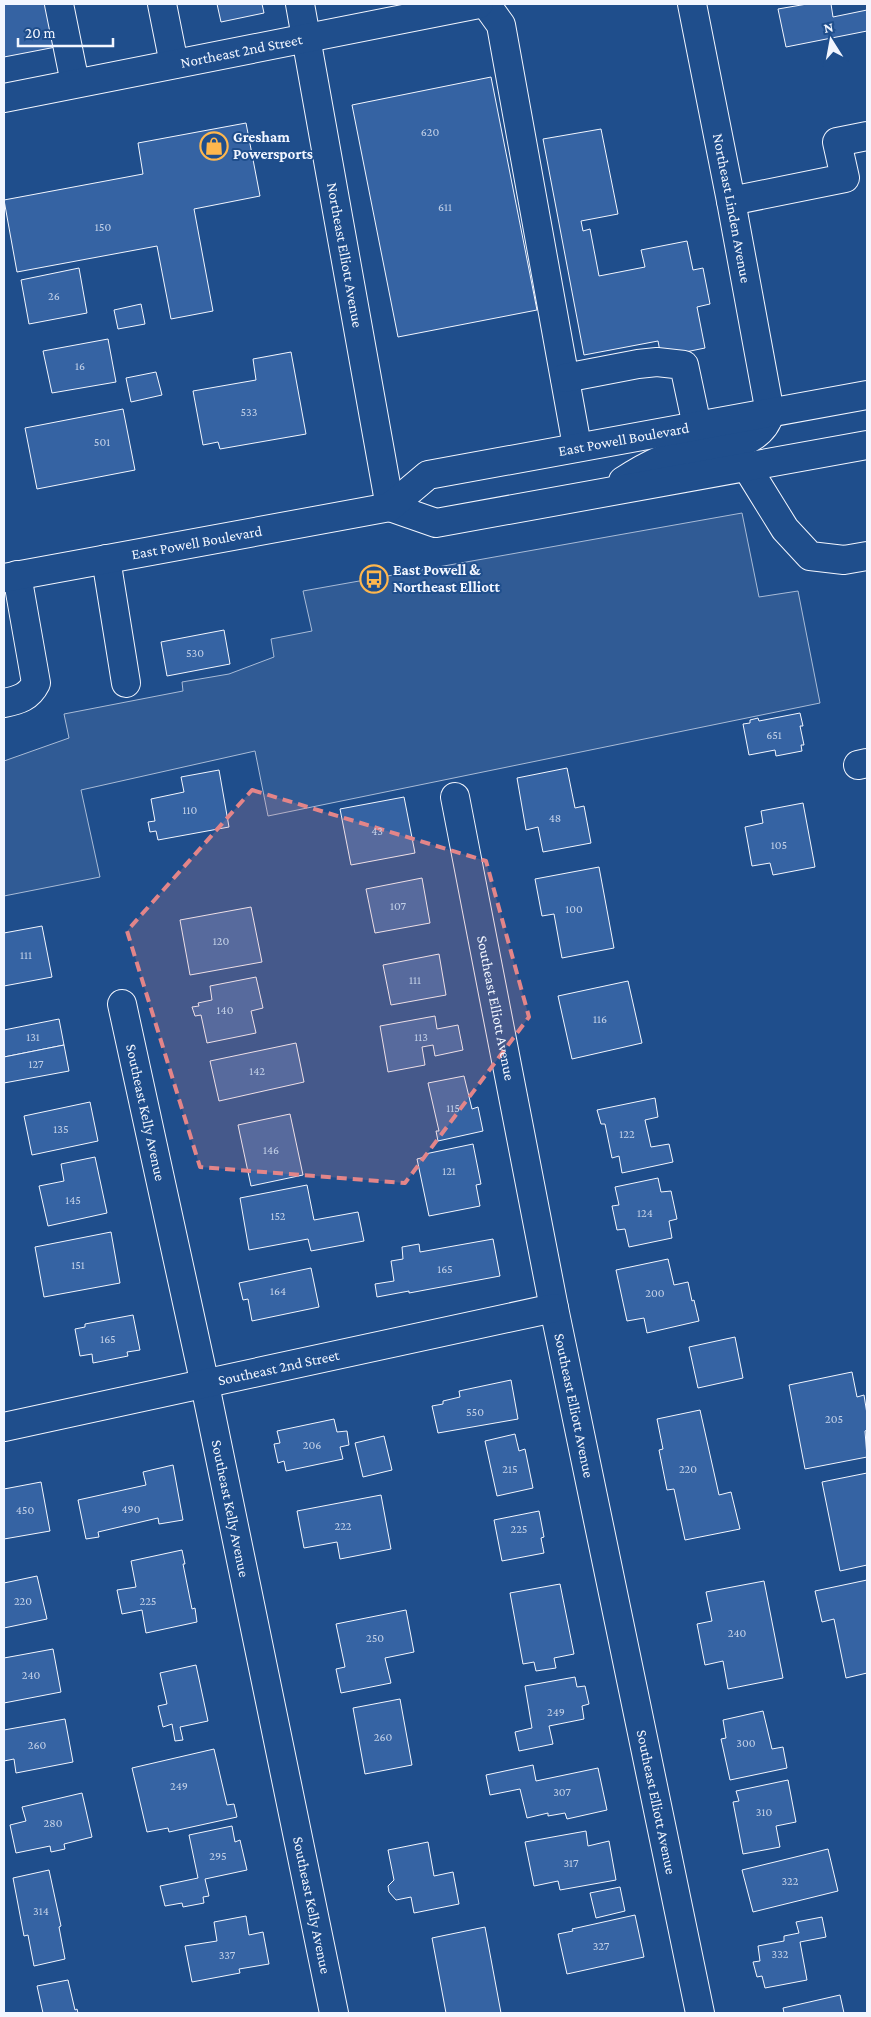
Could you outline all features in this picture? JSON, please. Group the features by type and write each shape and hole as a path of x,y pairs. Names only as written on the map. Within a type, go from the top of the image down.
{"street":[{"path":"59,4 75,84"},
{"path":"162,4 174,64"},
{"name":"Northeast Elliott Avenue","path":"300,4 390,507"},
{"name":"Northeast 2nd Street","path":"4,98 479,4"},
{"path":"486,4 501,25 577,446"},
{"name":"Northeast Linden Avenue","path":"692,4 770,413"},
{"path":"731,201 845,178 837,142 867,136"},
{"path":"565,378 638,364 657,362 684,365 697,426"},
{"name":"East Powell Boulevard","path":"390,507 428,475 577,446 867,395"},
{"path":"607,491 638,471 664,459 741,443 755,436 768,420 770,413"},
{"name":"East Powell Boulevard","path":"10,577 390,507 436,523 867,445"},
{"path":"746,466 785,529 810,556 844,560 867,556"},
{"path":"106,559 126,683"},
{"path":"4,703 18,700 31,693 36,683 36,674 10,577"},
{"name":"Southeast Elliott Avenue","path":"455,797 554,1308 700,2013"},
{"name":"Southeast Kelly Avenue","path":"122,1004 205,1385 334,2013"},
{"name":"Southeast 2nd Street","path":"4,1427 554,1308"}],"highlighted area":[{"path":"252,790 486,861 529,1017 405,1183 200,1167 127,931"}],"shaded area":[{"path":"742,513 759,597 798,591 820,703 268,816 255,751 81,790 100,877 4,896 4,761 69,738 64,714 183,691 182,682 229,674 274,657 271,639 312,631 303,591"}],"building":[{"path":"4,4 53,4 61,46 4,57"},
{"path":"217,4 262,4 264,13 221,22"},
{"path":"807,4 831,4 833,17 867,10 867,31 786,47 778,9"},
{"path":"491,77 537,310 398,337 352,105"},
{"path":"246,123 260,196 194,209 213,311 171,319 157,246 17,272 4,200 143,174 138,143"},
{"path":"601,129 618,214 581,221 583,231 590,229 599,276 645,267 641,250 687,241 693,270 703,268 710,304 697,307 705,348 661,357 658,341 584,355 543,139"},
{"path":"79,268 87,313 29,324 21,280"},
{"path":"141,304 145,324 118,329 114,310"},
{"path":"108,339 116,382 52,393 43,351"},
{"path":"291,352 306,434 220,449 218,442 203,445 193,391 256,380 253,359"},
{"path":"156,372 162,395 131,402 126,378"},
{"path":"123,409 135,470 37,489 25,428"},
{"path":"224,630 230,664 167,676 161,642"},
{"path":"800,713 803,726 800,726 804,745 801,745 802,751 776,756 775,750 749,755 743,724 750,723 750,720 758,718 759,721"},
{"path":"567,768 575,808 584,806 591,843 543,852 538,827 526,830 517,778"},
{"path":"219,770 229,827 158,840 156,831 150,832 148,822 155,821 151,799 184,792 181,777"},
{"path":"404,797 415,853 351,865 340,809"},
{"path":"803,803 815,867 773,875 770,863 752,866 745,827 763,823 761,811"},
{"path":"599,867 614,948 562,958 554,914 542,916 535,879"},
{"path":"422,878 430,923 375,933 366,889"},
{"path":"251,907 262,962 190,975 180,920"},
{"path":"42,926 52,977 4,986 4,933"},
{"path":"439,954 446,995 391,1005 383,965"},
{"path":"256,977 263,1008 251,1011 256,1033 207,1043 201,1015 195,1016 192,1007 199,1006 198,1003 212,1000 210,986"},
{"path":"628,981 642,1043 572,1059 558,996"},
{"path":"435,1016 437,1029 458,1025 463,1050 435,1056 433,1045 422,1047 425,1065 388,1072 380,1026"},
{"path":"59,1019 64,1045 4,1057 4,1030"},
{"path":"296,1043 304,1082 219,1101 210,1061"},
{"path":"64,1045 69,1071 4,1083 4,1057"},
{"path":"464,1076 472,1109 478,1107 483,1131 438,1141 436,1131 439,1131 428,1083"},
{"path":"655,1098 658,1117 645,1120 651,1147 669,1144 673,1162 622,1173 619,1156 612,1158 605,1124 601,1124 597,1110"},
{"path":"90,1102 98,1141 32,1155 24,1116"},
{"path":"290,1114 303,1175 251,1186 238,1125"},
{"path":"473,1144 481,1184 476,1185 480,1206 429,1216 417,1159 425,1157 425,1154"},
{"path":"95,1157 107,1213 48,1226 39,1186 64,1181 61,1164"},
{"path":"658,1178 661,1192 671,1191 677,1219 669,1221 672,1238 629,1247 625,1229 617,1230 612,1206 619,1205 615,1187"},
{"path":"307,1185 314,1220 358,1212 364,1241 311,1251 308,1239 249,1250 240,1198"},
{"path":"111,1232 120,1283 44,1297 35,1247"},
{"path":"493,1239 500,1276 377,1297 375,1284 394,1281 391,1261 403,1259 402,1247 419,1244 420,1252"},
{"path":"668,1259 674,1285 688,1282 699,1321 647,1333 644,1318 627,1321 616,1270"},
{"path":"311,1268 319,1307 252,1321 248,1299 243,1300 239,1283"},
{"path":"133,1315 140,1350 127,1352 128,1356 93,1363 92,1354 80,1356 75,1329 85,1327 85,1324"},
{"path":"735,1337 743,1378 698,1388 689,1347"},
{"path":"852,1372 857,1397 864,1395 867,1414 867,1430 865,1431 867,1457 805,1469 789,1385"},
{"path":"511,1380 518,1419 438,1433 432,1406 460,1397 459,1391"},
{"path":"700,1410 719,1495 731,1492 740,1529 685,1540 674,1489 667,1490 659,1450 663,1449 657,1419"},
{"path":"334,1419 337,1432 347,1431 349,1445 340,1447 343,1459 286,1471 284,1461 278,1463 274,1444 280,1443 277,1431"},
{"path":"515,1434 519,1451 525,1449 533,1488 497,1496 485,1441"},
{"path":"384,1436 392,1470 363,1477 355,1443"},
{"path":"173,1465 183,1520 159,1524 158,1518 98,1532 99,1537 86,1539 78,1500 146,1485 143,1472"},
{"path":"867,1473 867,1565 840,1571 822,1482"},
{"path":"41,1482 50,1531 4,1539 4,1489"},
{"path":"381,1495 391,1549 340,1559 337,1542 304,1548 297,1511"},
{"path":"539,1511 544,1537 541,1538 544,1553 502,1561 494,1520"},
{"path":"182,1550 192,1609 195,1608 197,1622 146,1633 142,1610 122,1614 117,1590 136,1587 131,1561"},
{"path":"37,1576 47,1619 4,1628 4,1583"},
{"path":"867,1580 867,1673 846,1678 834,1619 822,1622 815,1591"},
{"path":"764,1581 783,1678 728,1689 723,1661 705,1665 697,1624 712,1621 706,1592"},
{"path":"560,1584 574,1654 554,1658 556,1668 536,1671 534,1662 523,1664 510,1593"},
{"path":"406,1610 414,1652 385,1658 391,1683 341,1693 336,1669 345,1667 336,1624"},
{"path":"53,1649 61,1692 4,1703 4,1658"},
{"path":"196,1665 208,1721 180,1727 183,1740 175,1741 172,1724 163,1727 158,1706 167,1704 160,1673"},
{"path":"575,1677 577,1687 585,1686 589,1704 582,1706 584,1719 549,1726 553,1744 519,1751 515,1732 532,1728 525,1686"},
{"path":"400,1699 412,1765 365,1774 353,1708"},
{"path":"763,1711 772,1749 783,1747 787,1768 730,1780 721,1739 726,1738 723,1720"},
{"path":"65,1719 73,1762 16,1773 14,1759 4,1761 4,1730"},
{"path":"214,1749 227,1805 234,1804 237,1817 169,1832 168,1828 147,1832 132,1768"},
{"path":"533,1765 536,1781 598,1768 607,1810 567,1819 565,1813 548,1816 548,1813 527,1818 520,1789 490,1795 486,1775"},
{"path":"788,1780 796,1822 776,1826 780,1847 743,1854 733,1802 739,1801 736,1791"},
{"path":"82,1793 92,1837 64,1844 65,1849 51,1852 50,1846 16,1853 10,1825 26,1821 22,1807"},
{"path":"232,1826 235,1842 240,1840 247,1870 205,1879 209,1896 203,1897 204,1903 183,1907 182,1903 165,1906 160,1886 198,1878 189,1835"},
{"path":"586,1831 588,1846 609,1841 616,1880 560,1890 558,1881 534,1886 525,1842"},
{"path":"428,1842 434,1876 453,1872 459,1904 414,1913 411,1897 396,1900 389,1892 388,1886 394,1880 388,1850"},
{"path":"828,1849 838,1891 753,1912 742,1870"},
{"path":"49,1870 61,1926 59,1927 65,1959 34,1966 28,1935 24,1936 13,1878"},
{"path":"620,1887 625,1911 596,1918 590,1893"},
{"path":"635,1915 644,1957 567,1974 558,1934 573,1931 572,1929"},
{"path":"246,1916 249,1935 263,1932 269,1964 239,1969 240,1973 192,1982 185,1946 217,1941 214,1922"},
{"path":"822,1917 826,1937 800,1942 807,1980 765,1988 762,1976 757,1977 753,1962 760,1961 758,1946 784,1941 784,1936 799,1933 796,1922"},
{"path":"485,1927 501,2013 446,2013 432,1938"},
{"path":"68,1980 75,2010 77,2009 78,2013 43,2013 37,1986"},
{"path":"840,1995 844,2013 784,2013 783,2008"}],"place":[{"name":"Gresham Powersports","path":"214,146"},
{"name":"East Powell & Northeast Elliott","path":"374,579"}]}
